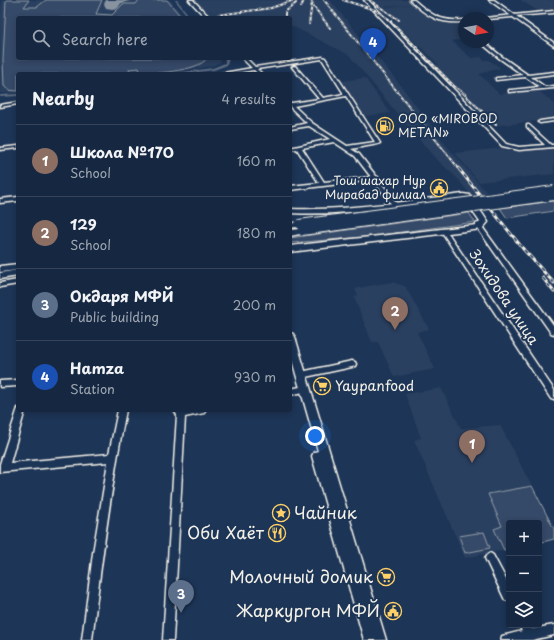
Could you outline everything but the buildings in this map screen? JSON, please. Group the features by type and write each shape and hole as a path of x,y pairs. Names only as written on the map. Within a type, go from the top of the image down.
{"main road":[{"path":"492,0 552,42"},
{"path":"292,232 301,228 554,190"},
{"path":"292,226 301,228 554,196"},
{"path":"292,211 311,212 396,205 456,197 465,202 478,220 477,226 292,249"},
{"path":"292,246 352,240 358,241"},
{"path":"0,269 16,267"},
{"path":"0,276 16,273"},
{"path":"292,344 301,375 298,390 379,640"},
{"path":"292,367 371,640"}],"street":[{"path":"191,0 206,16"},
{"path":"366,0 504,145 519,149 552,146"},
{"path":"412,0 426,12 440,20 457,21"},
{"path":"494,17 554,12"},
{"path":"489,48 544,88"},
{"path":"234,72 323,58 378,143 346,148"},
{"path":"246,60 258,72"},
{"path":"294,67 322,99"},
{"path":"498,79 554,73"},
{"path":"511,91 554,87"},
{"path":"292,104 346,95"},
{"path":"0,106 16,103"},
{"path":"292,105 310,124 335,140 360,159 396,205"},
{"path":"540,122 554,120"},
{"path":"292,128 310,124"},
{"path":"529,126 552,146"},
{"path":"292,149 335,140"},
{"path":"0,149 16,147"},
{"path":"299,148 323,185"},
{"path":"292,188 376,178"},
{"path":"0,201 16,200"},
{"path":"477,226 554,331"},
{"name":"Зохидова улица","path":"444,231 554,397"},
{"path":"0,285 16,282"},
{"path":"301,375 352,364"},
{"path":"0,384 16,383"},
{"path":"20,412 2,468 112,458"},
{"path":"87,640 99,540 112,458 122,412"},
{"path":"168,640 180,412"},
{"path":"490,558 507,592"},
{"path":"526,628 529,635"},
{"path":"506,640 554,631"}],"shaded area":[{"path":"2,0 170,0 183,16 16,16 16,60 220,60 221,62 212,66 172,72 16,72 16,93 0,93 0,29"},
{"path":"6,0 29,0 24,7 37,7 46,0 102,0 96,14 112,15 123,4 136,4 139,0 167,0 180,16 16,16 16,60 205,60 194,66 167,72 140,72 139,68 129,69 130,72 16,72 16,91 8,90 4,86 3,60"},
{"path":"194,0 330,0 402,87 445,144 487,193 473,195 469,193 458,179 434,157 349,55 292,26 292,16 209,16"},
{"path":"372,0 408,0 413,4 383,7"},
{"path":"520,0 554,0 554,10 538,11"},
{"path":"414,4 439,21 455,22 458,25 458,40 452,41 458,48 471,58 481,57 484,60 489,60 501,68 479,74 499,94 537,89 554,104 554,119 494,126 436,65 438,64 393,21 399,20 382,8"},
{"path":"365,78 390,113 364,116 342,81"},
{"path":"504,148 506,151 554,149 554,174 479,182 455,153"},
{"path":"554,201 554,211 507,218 500,208"},
{"path":"469,213 475,222 365,237 292,243 292,238"},
{"path":"392,282 405,286 429,329 417,332 435,369 394,377 378,342 372,342 354,297 358,296 355,290 357,288"},
{"path":"441,388 461,428 500,425 554,529 554,539 542,542 542,520 506,520 506,550 465,558 414,440 421,438 405,394"},
{"path":"532,486 554,529 554,539 542,542 542,520 506,520 506,550 504,550 494,529 502,526 488,494"},
{"path":"484,532 490,548 465,553 459,536"}],"waterway":[{"path":"176,0 188,16"},
{"path":"191,72 214,69 226,64 227,60"},
{"path":"0,96 16,95"}],"taxiway":[{"path":"112,0 119,2 129,0"}],"runway":[{"path":"112,4 115,0"}],"railway":[{"path":"218,15 271,8 294,0"},
{"path":"301,7 304,0"},
{"path":"311,0 314,7 330,28"},
{"path":"324,0 460,170"},
{"path":"343,0 375,10 389,19 454,86 461,91"},
{"path":"371,1 399,20"},
{"path":"285,16 285,12 296,3"},
{"path":"309,24 312,3"},
{"path":"461,91 465,94"},
{"path":"461,91 496,125"},
{"path":"459,169 524,250 554,283"},
{"path":"543,278 554,292"}],"place":[{"name":"Hamza","path":"373,61"},
{"name":"ООО «MIROBOD METAN»","path":"385,126"},
{"name":"Тош шахар Нур Мирабад филиал","path":"439,188"},
{"name":"129","path":"395,330"},
{"name":"Yaypanfood","path":"322,386"},
{"name":"Школа №170","path":"472,463"},
{"name":"Чайник","path":"281,513"},
{"name":"Оби Хаёт","path":"277,533"},
{"name":"Молочный домик","path":"386,577"},
{"name":"Жаркургон МФЙ","path":"393,611"},
{"name":"Окдаря МФЙ","path":"181,613"}]}
